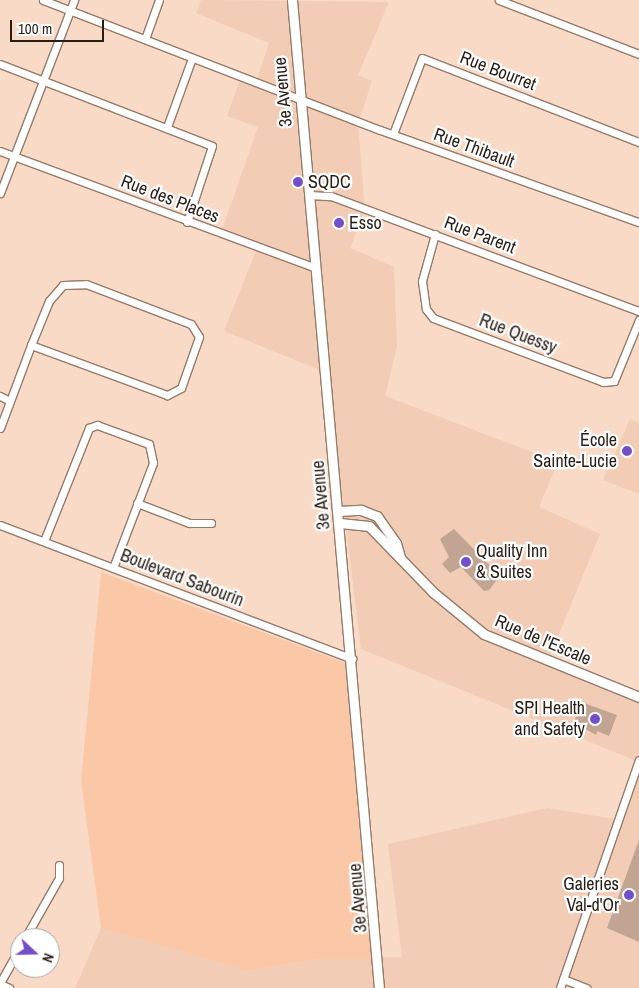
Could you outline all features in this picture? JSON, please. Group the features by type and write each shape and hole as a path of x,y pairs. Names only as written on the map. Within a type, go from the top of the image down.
{"main road":[{"name":"3e Avenue","path":"292,0 353,660 379,988"},
{"name":"Rue de l'Escale","path":"339,511 361,510 377,516 396,542 400,557"},
{"name":"Rue de l'Escale","path":"340,524 364,523 454,612 512,648 639,696"}],"street":[{"name":"Rue Thibault","path":"43,0 393,134 639,222"},
{"path":"0,192 74,0"},
{"path":"145,39 159,0"},
{"path":"499,0 639,54"},
{"path":"167,127 192,58"},
{"name":"Rue Bourret","path":"393,134 422,58 639,142"},
{"path":"0,64 212,146 187,222"},
{"name":"Rue des Places","path":"0,151 187,222 316,268"},
{"name":"Rue Parent","path":"309,195 331,196 639,311"},
{"name":"Rue Quessy","path":"435,234 422,281 426,310 433,318 604,382 614,381 639,320"},
{"path":"0,428 31,345 53,293 77,282 191,324 199,337 181,388 167,395 31,345"},
{"path":"0,396 10,401"},
{"path":"44,542 83,435 97,425 149,444 152,450 153,463 113,568"},
{"path":"137,504 189,522 211,523"},
{"name":"Boulevard Sabourin","path":"0,525 353,660"},
{"path":"560,988 639,760"},
{"path":"31,928 59,878 59,866"},
{"path":"9,988 0,983 10,965"},
{"path":"563,979 586,988"}],"shaded area":[{"path":"201,0 389,2 358,75 372,81 358,124 365,211 350,248 394,267 397,346 385,396 558,462 539,507 600,534 546,665 639,700 639,762 361,649 327,373 224,331 256,251 219,238 258,127 227,116 241,77 256,82 269,43 196,13"},
{"name":"École Sainte-Lucie","path":"630,419 639,423 639,494 603,480"},
{"path":"101,572 348,664 374,959 318,959 247,971 101,928 81,781"},
{"path":"639,771 639,988 75,988 101,928 247,971 318,959 402,957 388,844 547,808 622,820"}],"building":[{"name":"Quality Inn & Suites","path":"454,529 500,576 489,590 484,591 461,567 450,573 442,564 449,557 440,539"},
{"name":"SPI Health and Safety","path":"581,702 617,715 609,736 597,731 596,735 574,722"},
{"name":"Galeries Val-d'Or","path":"639,840 639,942 607,928"}],"place":[{"name":"SQDC","path":"298,182"},
{"name":"Esso","path":"339,223"},
{"name":"École Sainte-Lucie","path":"627,451"},
{"name":"Quality Inn & Suites","path":"466,562"},
{"name":"SPI Health and Safety","path":"595,719"},
{"name":"Galeries Val-d'Or","path":"629,895"}]}
